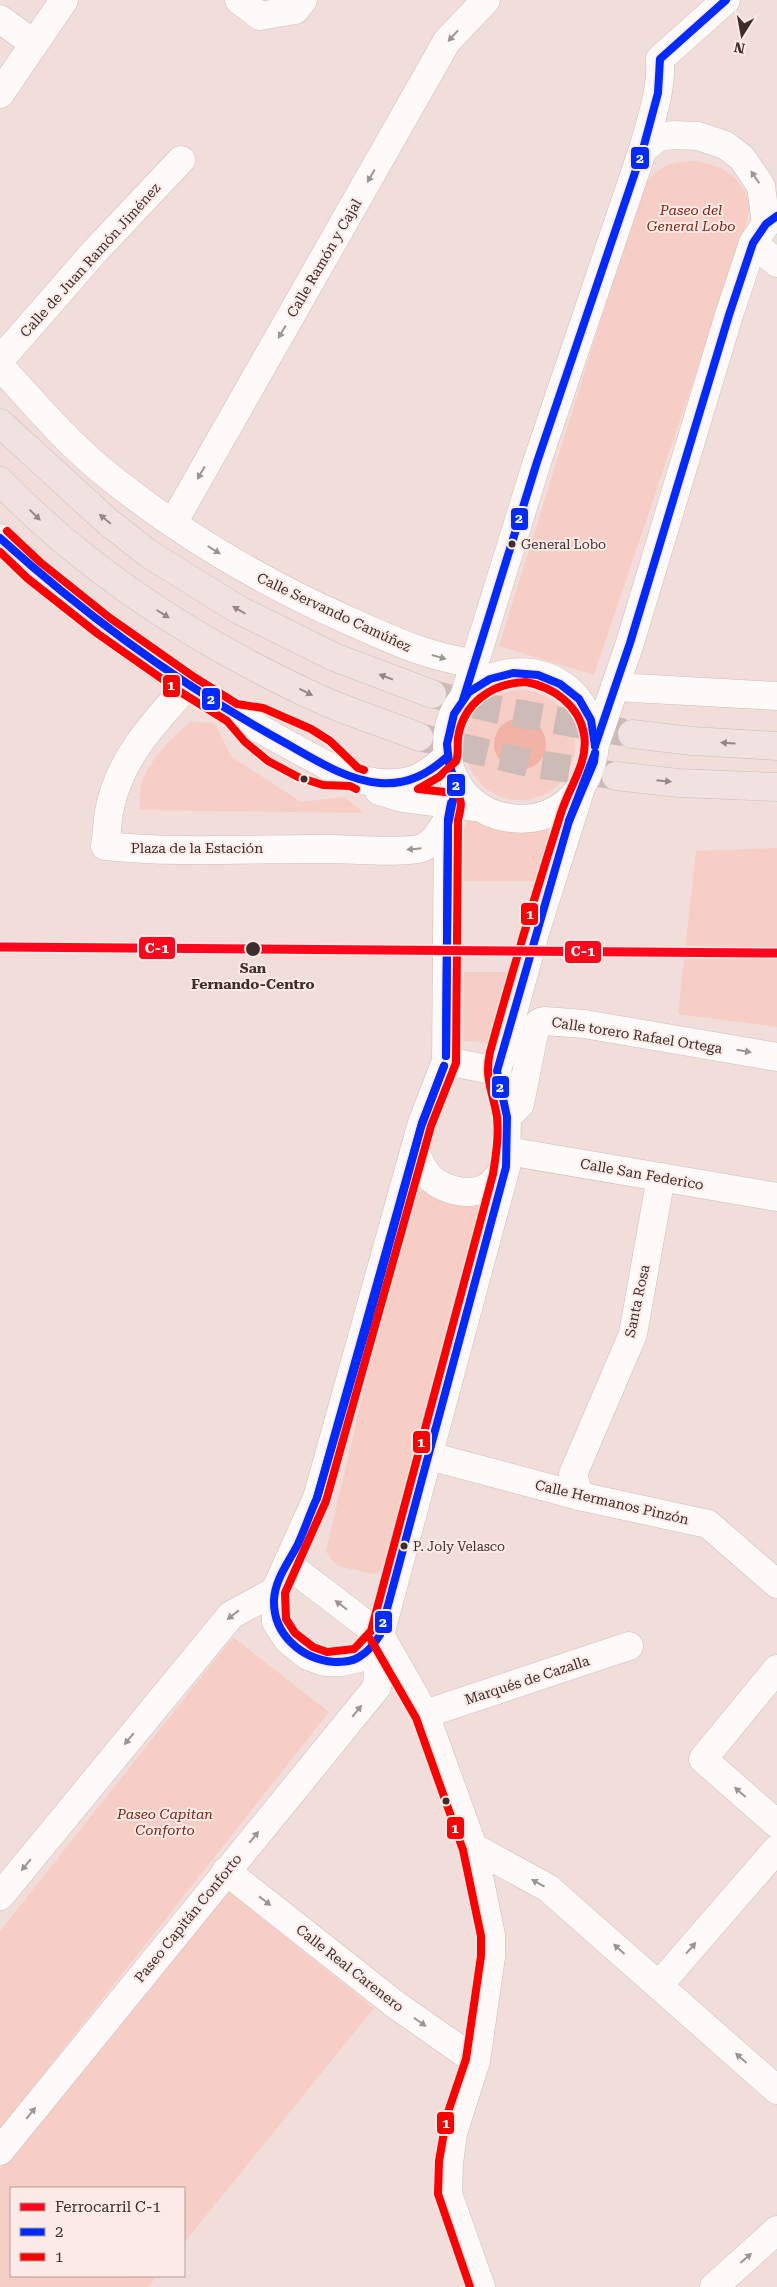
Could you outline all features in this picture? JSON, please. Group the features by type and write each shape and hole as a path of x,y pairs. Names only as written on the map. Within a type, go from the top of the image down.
{"highway":[{"path":"0,423 107,521 149,554 223,600 290,637 334,657 432,694"},
{"path":"0,481 78,553 123,588 167,616 261,669 314,696 419,737"},
{"path":"632,734 692,741 777,746"},
{"path":"616,776 678,783 777,787"}],"street":[{"path":"0,94 64,0"},
{"path":"239,0 260,16 295,10 304,0"},
{"name":"Calle Ramón y Cajal","path":"173,523 447,41 486,0"},
{"path":"463,700 537,462 643,149 656,106 660,59 726,0"},
{"path":"0,19 34,43"},
{"path":"643,149 659,137 674,134 698,136 725,145 742,158 761,186 765,228 777,263"},
{"name":"Calle de Juan Ramón Jiménez","path":"0,360 95,251 181,160"},
{"path":"596,745 594,729 588,713 579,699 553,679 537,673 504,674 489,679 474,688 454,714 449,729 451,789 446,1061 422,1123 414,1150 317,1498 275,1591 276,1622 288,1640 308,1656 325,1662 342,1662 359,1658 374,1644 380,1635 429,1456 506,1159 507,1117 497,1071 535,933 580,791 594,762 596,745 765,228"},
{"name":"Calle Servando Camúñez","path":"0,366 43,413 100,468 173,523 246,570 306,602 413,650 450,660 473,663"},
{"path":"0,538 33,570 104,626 188,685 259,729 314,759 361,780 380,783 408,782 418,779 434,769 451,789"},
{"name":"Plaza de la Estación","path":"188,685 157,720 129,758 109,811 105,846 149,851 277,848 402,850 424,848 438,835 451,789"},
{"path":"615,688 777,696"},
{"path":"361,780 370,788 404,798 451,789 463,792 482,808 505,818 521,820 538,818 554,812 580,791"},
{"name":"Calle torero Rafael Ortega","path":"507,1117 520,1104 532,1037 535,1028 540,1022 554,1020 610,1028 777,1057"},
{"path":"446,1061 497,1071"},
{"path":"414,1150 425,1172 437,1184 454,1190 473,1192 488,1186 506,1159"},
{"name":"Calle San Federico","path":"506,1159 661,1177 777,1197"},
{"name":"Santa Rosa","path":"576,1485 632,1334 661,1177"},
{"name":"Calle Hermanos Pinzón","path":"429,1456 576,1485 708,1524 777,1584"},
{"path":"287,1564 380,1635 424,1714 473,1847 491,1935 491,1957 476,2061 453,2133 449,2163 448,2194 481,2287"},
{"path":"0,1896 231,1615 275,1591"},
{"name":"Paseo Capitán Conforto","path":"0,2151 377,1686 380,1635"},
{"name":"Marqués de Cazalla","path":"424,1714 629,1646"},
{"path":"777,1669 703,1759 777,1824"},
{"path":"473,1847 548,1888 777,2090"},
{"path":"659,1985 777,1849"},
{"name":"Calle Real Carenero","path":"226,1870 396,2005 476,2061"},
{"path":"714,2287 777,2230"}],"green space":[{"name":"Paseo del General Lobo","path":"696,161 716,166 730,174 741,185 751,203 745,228 594,675 499,646 643,185 666,165"},
{"path":"520,690 541,694 559,706 571,724 575,745 571,766 559,784 541,796 520,800 499,796 481,784 469,766 465,745 469,724 481,706 499,694"},
{"path":"190,722 214,723 232,757 301,802 345,797 364,813 139,810 141,786 147,771 164,748"},
{"path":"474,820 511,827 545,828 549,833 536,881 464,881 464,828 467,821"},
{"path":"777,848 777,1027 678,1014 696,851"},
{"path":"464,972 511,972 489,1043 463,1041"},
{"path":"420,1190 473,1203 479,1207 482,1213 391,1567 373,1574 338,1566 326,1551 409,1197"},
{"name":"Paseo Capitan Conforto","path":"233,1637 329,1712 0,2129 0,1931"},
{"path":"226,1889 374,2008 185,2242 185,2187 10,2187 10,2277 156,2277 148,2287 0,2287 0,2169"}],"shaded area":[{"path":"520,718 534,722 542,730 546,744 542,758 534,766 520,770 506,766 498,758 494,744 498,730 506,722"}],"tunnel":[{"path":"432,694 494,709 632,734"},
{"path":"419,737 529,763 611,775"}],"rail line":[{"name":"C-1","path":"0,947 777,953"}],"transit line":[{"name":"2","path":"463,700 537,462 643,149 658,93 660,59 726,0"},
{"name":"2","path":"595,746 630,643 729,315 753,243 766,224 777,216"},
{"name":"1","path":"7,531 40,562 110,618 194,677 237,704 263,708 311,729 330,741 358,768 364,770"},
{"name":"2","path":"0,538 99,621 169,672 242,718 328,767 367,781 390,783 417,777 433,768 448,756"},
{"name":"1","path":"0,552 27,578 98,634 182,693 227,721 245,742 268,761 298,777 323,785 350,786 356,789"},
{"name":"2","path":"446,1056 448,825 456,785 449,763 447,744 454,714 469,692 490,679 513,673 538,675 560,684 579,699 591,720 595,746"},
{"name":"1","path":"526,682 546,688 571,706 577,714 584,734 584,754 564,803 524,932 490,1052 488,1070 498,1124 493,1174 371,1631 354,1649 327,1652 313,1647 295,1633 286,1619 285,1593 326,1501 431,1126 456,1063 458,820 461,802 460,798 454,793 418,789 439,777 456,761 461,726 466,715 481,697 502,686 526,682"},
{"name":"2","path":"569,821 595,753"},
{"name":"2","path":"569,821 594,762 595,753"},
{"name":"2","path":"446,1056 448,819 451,803"},
{"name":"2","path":"317,1498 298,1544 277,1585 274,1600 275,1612 278,1624 284,1634 300,1650 322,1660 334,1662 350,1661 365,1653 380,1635 506,1167 507,1117 497,1071 569,821"},
{"name":"2","path":"317,1498 422,1123 444,1066"},
{"name":"2","path":"317,1498 369,1319 421,1127 444,1066"},
{"name":"1","path":"371,1640 416,1718 463,1850 481,1936 481,1956 466,2059 447,2115 439,2161 438,2194 470,2287"}],"place":[{"name":"General Lobo","path":"512,544"},
{"name":"San Fernando-Centro","path":"253,949"},
{"name":"P. Joly Velasco","path":"404,1546"}]}
